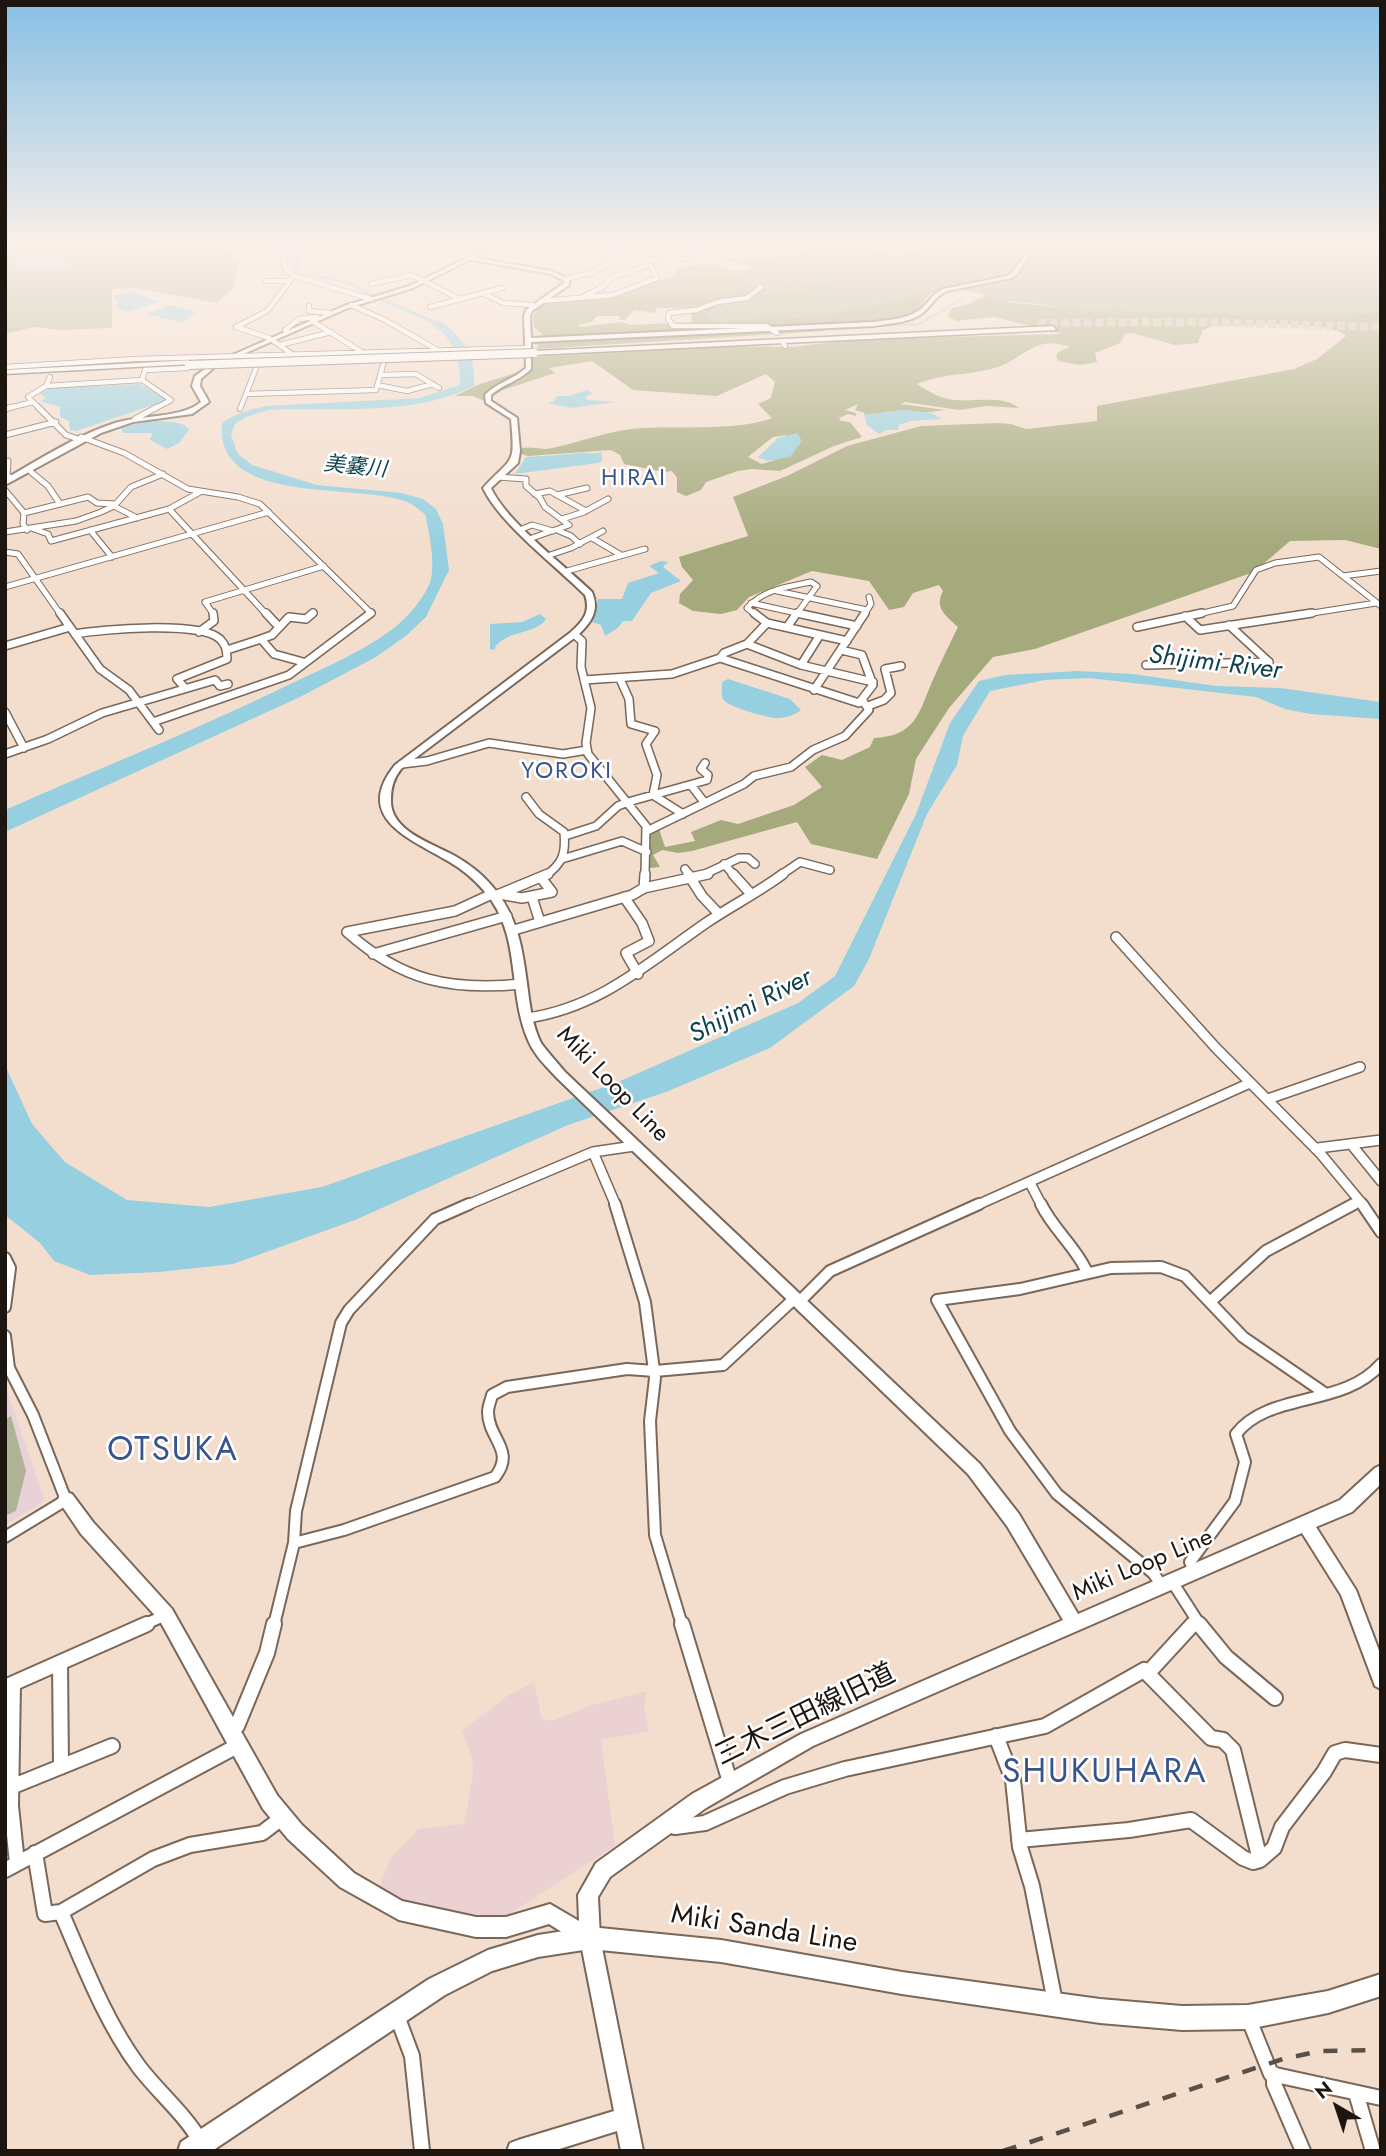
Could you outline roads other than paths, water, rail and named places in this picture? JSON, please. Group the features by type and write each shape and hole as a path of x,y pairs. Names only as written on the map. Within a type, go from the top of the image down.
{"highway":[{"path":"531,348 559,347"},
{"path":"5,371 567,347"}],"main road":[{"path":"5,483 79,438 135,419 175,415 198,409 205,402 197,386 198,378 214,365 256,347"},
{"path":"497,477 514,463 517,427 514,418 488,402 488,395 492,390 525,373 529,368 531,348 551,347"},
{"name":"Miki Loop Line","path":"497,477 487,488 487,494 589,594 593,601 590,618 574,634 402,764 389,777 384,802 389,817 397,827 463,866 495,894 514,930 527,1018 535,1042 569,1082 634,1146 974,1469 1013,1520 1073,1622 1168,1585 1194,1571 1305,1524"},
{"path":"1305,1524 1346,1506 1380,1476"},
{"path":"66,1500 87,1528 166,1615 270,1802 347,1880 399,1910 476,1927 506,1927 550,1914 590,1938"},
{"name":"Miki Sanda Line","path":"196,2147 437,1987 488,1961 538,1946 590,1938 721,1951 902,1983 1182,2018 1248,2017 1328,2002 1381,1985"},
{"path":"518,2151 625,2118 632,2151"}],"street":[{"path":"282,347 295,356"},
{"path":"354,347 366,354"},
{"path":"432,347 441,352"},
{"path":"5,371 57,364 193,362 531,348"},
{"path":"246,394 376,390 386,354"},
{"path":"240,409 260,358"},
{"path":"214,365 449,358"},
{"path":"142,380 145,370 188,368 193,362"},
{"path":"380,375 416,374 439,388"},
{"path":"46,386 50,377"},
{"path":"135,419 171,400 142,380 46,386 29,394 33,402 56,422 66,435 124,453 188,489 251,500 269,512 371,613 303,662 289,676 153,722"},
{"path":"377,385 407,391 433,384"},
{"path":"5,409 33,402"},
{"path":"5,435 56,422"},
{"path":"5,462 8,461 7,476 39,471"},
{"path":"31,472 48,486 60,504"},
{"path":"5,532 76,521 114,505 131,487 163,474"},
{"path":"497,477 523,478 545,507 569,525 532,538"},
{"path":"557,495 587,488"},
{"path":"5,491 24,513 23,524 30,530 48,534 51,541 169,509 200,492"},
{"path":"535,494 551,491 586,511"},
{"path":"24,513 88,497 97,503 114,505 137,517"},
{"path":"562,519 586,511 608,499"},
{"path":"169,509 279,627"},
{"path":"5,587 269,512"},
{"path":"522,529 532,525 556,531 571,536 580,544"},
{"path":"90,530 112,557"},
{"path":"550,555 580,544 603,531"},
{"path":"592,538 621,555"},
{"path":"567,571 645,549"},
{"path":"5,552 18,554 100,669 129,690 159,730"},
{"path":"1137,627 1237,603 1256,570 1275,563 1319,557 1379,605"},
{"path":"199,632 214,621 214,615 205,603 324,566"},
{"path":"1343,576 1381,571"},
{"path":"787,627 817,586 811,582 760,595 747,608 767,623 847,641"},
{"path":"776,590 867,610"},
{"path":"814,690 871,604 869,597"},
{"path":"751,603 857,626"},
{"path":"1185,617 1200,630 1379,605"},
{"path":"227,650 272,635 289,617 306,619 313,613"},
{"path":"584,681 687,672 747,644 767,623"},
{"path":"1146,665 1269,663 1229,625"},
{"path":"5,646 72,631 113,629 199,632 216,637 227,650 227,659 232,667"},
{"path":"574,634 582,641 580,652 591,708 587,750 591,760 628,802 647,831 644,888"},
{"path":"801,665 820,635"},
{"path":"261,639 270,654 287,662 303,662"},
{"path":"747,644 801,665 873,682"},
{"path":"647,831 744,784 754,776 791,767 813,750 845,736 869,710 866,704 873,682 872,672 862,655 841,650"},
{"path":"720,658 814,690 866,704 887,698 892,691 892,683 885,669 901,666"},
{"path":"185,688 177,679 227,659"},
{"path":"620,679 629,699 631,724 635,728 655,731 646,744 657,775 653,794"},
{"path":"5,754 102,713 215,680 220,686 228,684"},
{"path":"5,712 24,748"},
{"path":"402,764 427,761 489,743 563,754 587,750"},
{"path":"565,836 596,826 618,806 628,802 707,780 708,775 701,769 705,763"},
{"path":"691,785 704,802"},
{"path":"653,794 683,814"},
{"path":"522,984 480,988 429,983 373,954 347,932 456,911 495,894 542,879 557,867 562,859 565,836 564,831 539,814 526,797"},
{"path":"562,859 622,841 647,852"},
{"path":"514,930 624,897 644,888 705,875 724,864 744,858 755,863"},
{"path":"527,1018 560,1013 610,992 719,914 800,862 830,870"},
{"path":"724,864 741,887 751,894"},
{"path":"685,869 689,879 719,914"},
{"path":"495,894 516,898 552,892 542,879"},
{"path":"528,884 540,922"},
{"path":"624,897 642,923 649,941 626,953 638,974"},
{"path":"373,954 507,916"},
{"path":"1116,937 1250,1083 1318,1148 1360,1201 1381,1233"},
{"path":"1268,1099 1360,1067"},
{"path":"295,1543 344,1530 495,1477 503,1469 505,1460 488,1414 492,1395 507,1387 627,1369 654,1371 723,1365 830,1271 1250,1083"},
{"path":"1318,1148 1381,1140"},
{"path":"1351,1144 1365,1160 1367,1170 1381,1181"},
{"path":"166,1615 9,1686 11,1787 8,1807 11,1867 234,1739 267,1653 295,1543 296,1511 313,1433 341,1323 349,1310 435,1219 593,1152 634,1146"},
{"path":"593,1152 619,1214 645,1302 654,1371 650,1421 655,1535 730,1782"},
{"path":"1030,1183 1048,1219 1083,1263 1087,1272"},
{"path":"1211,1301 1266,1251 1360,1201"},
{"path":"5,1258 10,1268 5,1307"},
{"path":"1275,1698 1234,1665 1168,1585 1057,1494 1010,1431 937,1300 1010,1290 1111,1268 1161,1267 1185,1276 1243,1337 1326,1394"},
{"path":"5,1336 9,1368 33,1415 66,1500 5,1537"},
{"path":"1194,1571 1189,1562 1235,1501 1245,1462 1236,1434 1246,1421 1260,1414 1350,1388 1370,1377 1381,1364"},
{"path":"1305,1524 1348,1590 1381,1680"},
{"path":"1148,1673 1158,1658 1196,1620"},
{"name":"三木三田線旧道","path":"625,2118 605,2004 590,1938 589,1895 603,1870 671,1820 730,1782 807,1740 1073,1622"},
{"path":"60,1663 61,1767"},
{"path":"671,1820 675,1827 705,1823 796,1784 896,1756 1045,1726 1144,1670 1210,1738 1223,1740 1233,1750 1260,1860"},
{"path":"996,1737 1013,1780 1019,1840 1032,1886 1055,2004"},
{"path":"11,1787 112,1746"},
{"path":"1019,1840 1129,1830 1191,1820 1253,1863 1274,1848 1282,1827 1324,1772 1335,1752 1345,1749 1381,1755"},
{"path":"35,1853 45,1914 61,1912 153,1859 190,1845 262,1833 283,1817"},
{"path":"61,1912 112,2026 141,2069 192,2124 196,2147"},
{"path":"396,2014 412,2056 422,2151"},
{"path":"1248,2017 1271,2074 1381,2098"},
{"path":"1274,2074 1273,2084 1303,2151"},
{"path":"1356,2093 1373,2151"}],"water":[{"path":"452,347 466,348 473,365 474,386 450,396 373,408 268,410 246,417 235,424 231,435 238,454 252,465 317,485 402,493 423,499 436,509 443,524 449,570 426,617 407,635 376,657 300,697 5,832 5,810 213,720 340,661 404,619 428,588 432,575 425,514 409,503 384,496 293,486 264,480 240,468 226,450 222,423 248,410 266,406 420,398 460,385 459,366"},
{"path":"139,384 168,400 76,431 70,430 69,421 60,417 60,407 40,401 46,399 40,393 50,388"},
{"path":"587,390 593,393 586,397 587,400 615,402 571,408 548,403 554,401 557,396 568,396"},
{"path":"904,410 932,413 942,419 911,421 899,425 898,430 887,430 879,434 867,425 864,415"},
{"path":"152,419 182,424 189,430 179,443 167,449 150,440 153,433 123,433 121,428"},
{"path":"797,433 802,441 790,457 767,461 758,457 778,438"},
{"path":"602,452 602,461 598,463 515,474 526,457"},
{"path":"661,561 668,562 663,567 681,581 651,593 632,621 623,621 618,628 605,636 601,625 592,622 598,599 622,599 628,583 659,573 649,566"},
{"path":"540,614 546,619 542,624 504,639 494,650 490,649 490,624 522,622"},
{"path":"1079,671 1133,674 1216,686 1280,688 1381,702 1381,719 1310,714 1285,709 1256,697 1089,678 1045,680 990,691 963,736 957,765 927,814 869,959 854,986 770,1048 666,1092 568,1125 355,1220 233,1264 159,1272 90,1275 54,1261 40,1243 5,1215 5,1065 32,1124 65,1162 127,1200 209,1207 322,1187 618,1082 798,1003 835,976 916,814 950,723 979,681 1005,675"},
{"path":"728,679 790,699 801,710 789,716 775,718 732,705 723,699 722,695 722,682"}],"railway":[{"path":"1003,2151 1283,2059 1320,2051 1381,2050"}],"district":[{"name":"HIRAI","path":"634,479"},
{"name":"YOROKI","path":"567,772"},
{"name":"OTSUKA","path":"173,1452"},
{"name":"SHUKUHARA","path":"1105,1774"}],"water label":[{"name":"美嚢川","path":"355,468"},
{"name":"Shijimi River","path":"1215,664"},
{"name":"Shijimi River","path":"751,1007"}]}
